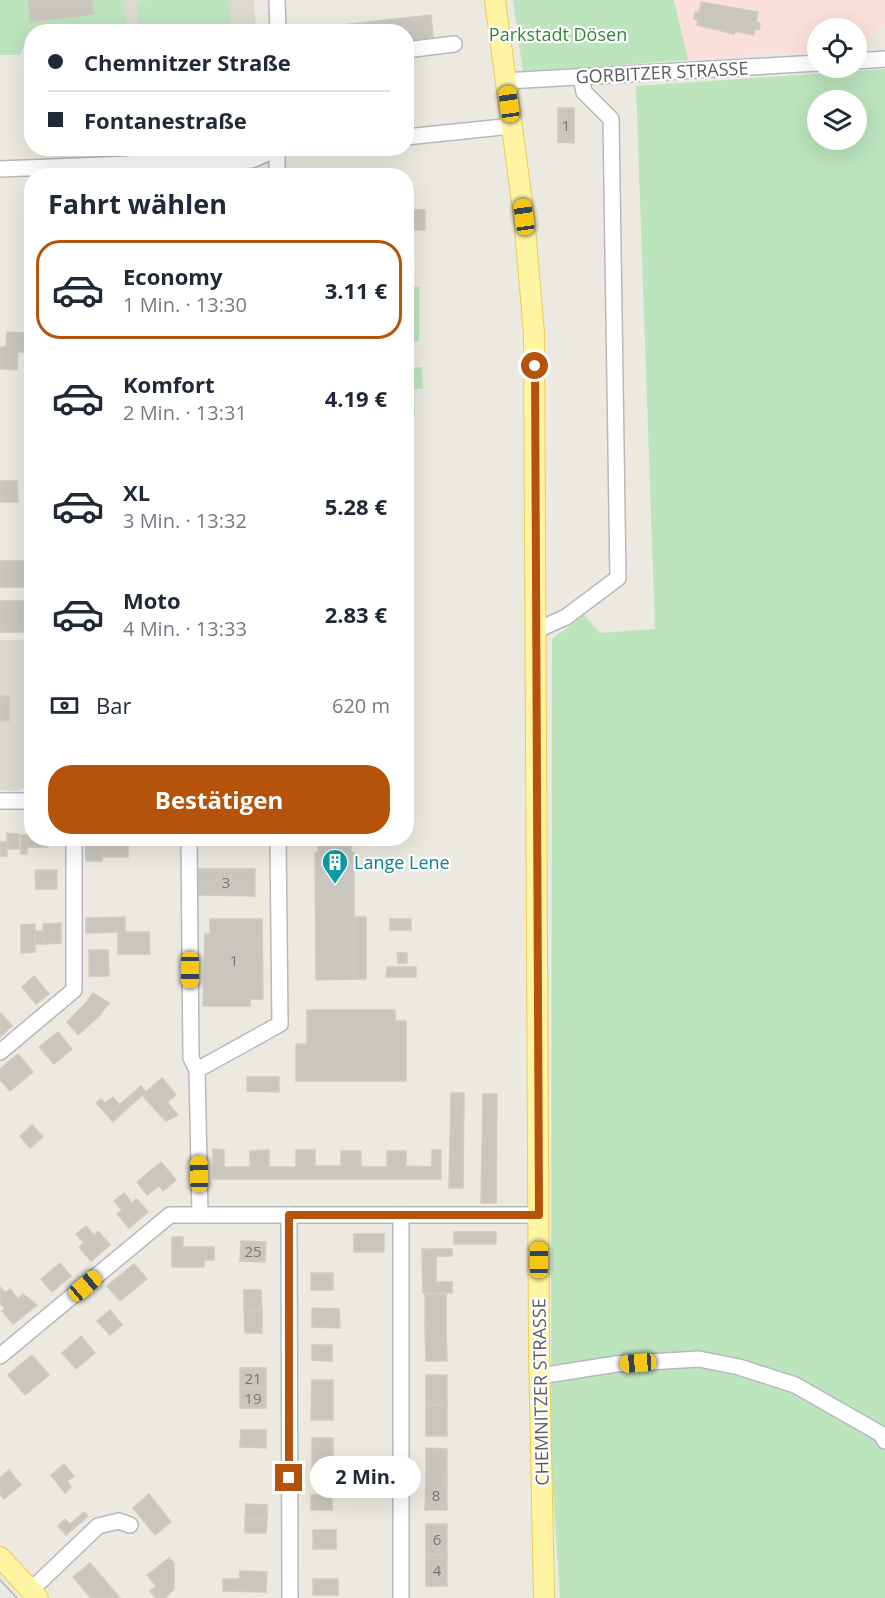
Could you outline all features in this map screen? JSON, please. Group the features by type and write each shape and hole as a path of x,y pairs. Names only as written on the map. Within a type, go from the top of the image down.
{"main road":[{"name":"CHEMNITZER STRASSE","path":"495,0 533,301 537,630 540,1376 544,1598"},
{"path":"0,1557 31,1595"}],"street":[{"path":"277,0 278,24"},
{"path":"414,49 454,44"},
{"path":"867,60 885,59"},
{"name":"GORBITZER STRASSE","path":"506,81 807,64"},
{"path":"537,630 566,617 618,578 611,119 584,92 581,76"},
{"path":"414,136 512,126"},
{"path":"128,164 140,158 152,156"},
{"path":"85,168 128,164 158,166 252,160 261,156"},
{"path":"0,169 24,171"},
{"path":"0,801 24,801"},
{"path":"0,1052 74,990 74,846"},
{"path":"189,846 191,1058 197,1070 200,1215"},
{"path":"197,1070 280,1024 278,846"},
{"path":"0,1356 170,1215 539,1215"},
{"path":"289,1215 290,1598"},
{"path":"400,1215 401,1598"},
{"path":"540,1376 616,1364 699,1359 738,1367 795,1385 881,1434 885,1441"},
{"path":"31,1595 98,1526 119,1521 130,1525"}],"shaded area":[{"path":"124,0 254,0 256,24 126,24"},
{"path":"674,0 885,0 885,28 877,27 867,47 867,18 807,18 807,51 688,60"},
{"path":"0,640 24,640 24,788 15,791 0,790"}],"green space":[{"path":"0,0 124,0 126,24 24,24 24,47 20,55 0,55"},
{"path":"228,0 230,24 139,24 137,2"},
{"name":"Parkstadt Dösen","path":"513,0 674,0 688,60 523,72"},
{"path":"885,69 885,1598 560,1598 551,1458 552,639 584,615 600,633 655,629 636,86 807,74 807,78 867,78 867,70"},
{"path":"414,287 419,287 419,341 414,341"},
{"path":"422,367 423,389 414,389 414,368"}],"building":[{"path":"28,0 92,0 94,14 30,22"},
{"path":"701,2 758,12 756,22 760,23 759,30 755,29 754,35 735,31 734,34 697,25 698,20 694,19 695,12 699,13"},
{"path":"431,15 433,38 414,40 414,24 351,24"},
{"path":"558,108 574,108 574,143 558,142"},
{"path":"414,209 425,210 425,230 414,230"},
{"path":"7,332 24,333 24,352 18,352 17,370 0,369 0,347 6,347"},
{"path":"0,481 17,481 18,502 0,502"},
{"path":"0,561 24,561 24,587 0,587"},
{"path":"0,601 24,601 24,632 0,632"},
{"path":"0,696 9,696 9,721 0,721"},
{"path":"7,833 19,834 19,849 7,849"},
{"path":"21,835 24,835 27,854 21,854"},
{"path":"0,842 7,842 7,856 0,856"},
{"path":"85,846 102,846 102,861 86,861"},
{"path":"102,846 128,846 128,857 102,857"},
{"name":"Lange Lene","path":"318,846 351,846 351,853 354,852 354,979 316,980 315,853 318,853"},
{"path":"198,869 255,869 255,896 198,895"},
{"path":"35,870 57,870 57,889 36,889"},
{"path":"125,917 125,932 86,933 86,918"},
{"path":"354,917 366,917 366,979 354,979"},
{"path":"210,919 262,919 263,999 250,999 250,1006 203,1006 205,934 210,934"},
{"path":"390,919 411,919 411,930 390,930"},
{"path":"61,923 61,943 43,944 43,924"},
{"path":"35,924 35,952 21,953 21,925"},
{"path":"35,931 43,931 43,944 35,944"},
{"path":"118,932 149,932 150,954 118,954"},
{"path":"89,950 108,950 109,976 89,976"},
{"path":"397,953 407,953 407,963 398,963"},
{"path":"387,967 416,967 416,977 386,977"},
{"path":"34,976 49,994 36,1004 22,987"},
{"path":"93,993 109,1003 100,1015 85,1004"},
{"path":"85,1004 100,1015 78,1035 67,1022"},
{"path":"307,1010 395,1010 395,1021 406,1021 406,1081 296,1081 296,1044 307,1044"},
{"path":"0,1014 12,1026 0,1037"},
{"path":"58,1032 72,1049 54,1064 39,1047"},
{"path":"18,1054 33,1072 10,1091 0,1080 0,1069"},
{"path":"247,1077 279,1077 279,1092 247,1091"},
{"path":"162,1078 176,1095 167,1102 172,1108 162,1117 142,1095"},
{"path":"141,1086 146,1092 130,1106 125,1100"},
{"path":"451,1093 464,1093 463,1188 449,1188"},
{"path":"483,1094 497,1094 496,1203 481,1203"},
{"path":"113,1097 119,1104 107,1115 96,1103 101,1099 105,1103"},
{"path":"125,1100 130,1106 113,1122 107,1115"},
{"path":"172,1108 178,1115 166,1121 162,1117"},
{"path":"32,1125 43,1137 30,1148 20,1136"},
{"path":"213,1149 224,1150 224,1167 250,1167 250,1151 269,1150 269,1167 296,1167 296,1150 315,1150 315,1166 341,1166 341,1151 361,1151 361,1167 387,1167 387,1151 406,1151 406,1166 432,1167 432,1150 441,1150 441,1179 213,1179"},
{"path":"161,1162 176,1180 163,1191 159,1186 147,1195 137,1182"},
{"path":"124,1193 132,1203 137,1199 148,1212 129,1228 117,1214 122,1210 114,1201"},
{"path":"86,1226 94,1235 98,1231 110,1245 91,1261 79,1247 84,1243 76,1234"},
{"path":"454,1232 496,1232 496,1244 454,1244"},
{"path":"354,1234 384,1234 384,1252 354,1252"},
{"path":"172,1237 183,1237 183,1247 214,1247 214,1260 204,1260 204,1267 172,1267"},
{"path":"241,1241 266,1242 265,1262 240,1261"},
{"path":"422,1249 452,1249 452,1256 436,1256 436,1282 452,1282 452,1293 423,1293"},
{"path":"60,1263 71,1276 52,1292 41,1279"},
{"path":"134,1264 147,1279 120,1301 107,1286"},
{"path":"311,1273 333,1273 333,1290 311,1290"},
{"path":"1,1288 5,1293 10,1289 18,1299 23,1294 37,1305 13,1324 2,1311 5,1309 0,1303"},
{"path":"244,1290 261,1290 262,1311 244,1311"},
{"path":"425,1294 446,1294 446,1328 425,1328"},
{"path":"312,1308 339,1309 340,1328 312,1327"},
{"path":"110,1310 122,1325 110,1335 97,1321"},
{"path":"244,1311 262,1311 262,1333 245,1333"},
{"path":"425,1328 446,1328 447,1361 426,1361"},
{"path":"81,1336 95,1353 76,1369 62,1353"},
{"path":"312,1345 332,1345 332,1361 312,1360"},
{"path":"32,1355 49,1375 25,1395 8,1375"},
{"path":"240,1368 266,1368 266,1388 240,1388"},
{"path":"426,1375 447,1375 447,1405 426,1405"},
{"path":"312,1380 333,1380 333,1420 311,1420"},
{"path":"240,1388 266,1388 266,1408 240,1408"},
{"path":"426,1405 447,1405 447,1436 426,1436"},
{"path":"241,1430 266,1430 266,1448 240,1447"},
{"path":"312,1438 333,1438 333,1477 312,1477"},
{"path":"426,1448 447,1449 447,1480 426,1480"},
{"path":"64,1464 74,1476 67,1481 71,1487 65,1493 51,1475"},
{"path":"9,1470 21,1485 4,1499 0,1494 0,1478"},
{"path":"426,1480 447,1480 447,1510 425,1510"},
{"path":"149,1494 171,1522 155,1535 133,1508"},
{"path":"311,1495 332,1495 332,1510 311,1510"},
{"path":"246,1504 267,1505 267,1519 245,1519"},
{"path":"84,1512 88,1516 66,1535 58,1526 65,1519 70,1524"},
{"path":"245,1519 267,1519 266,1533 245,1533"},
{"path":"426,1524 447,1524 447,1555 426,1555"},
{"path":"313,1530 336,1530 336,1549 313,1549"},
{"path":"426,1555 447,1555 447,1586 426,1586"},
{"path":"169,1558 174,1563 174,1589 165,1598 156,1598 150,1591 156,1586 147,1575"},
{"path":"90,1563 120,1598 91,1598 73,1577"},
{"path":"240,1571 267,1572 266,1592 223,1591 223,1579 240,1579"},
{"path":"313,1579 338,1579 338,1595 313,1595"}],"tram line":[{"path":"0,1580 17,1598"}],"place":[{"name":"Lange Lene","path":"335,885"}],"route":[{"path":"289,1478 289,1215 539,1215 535,366"}]}
